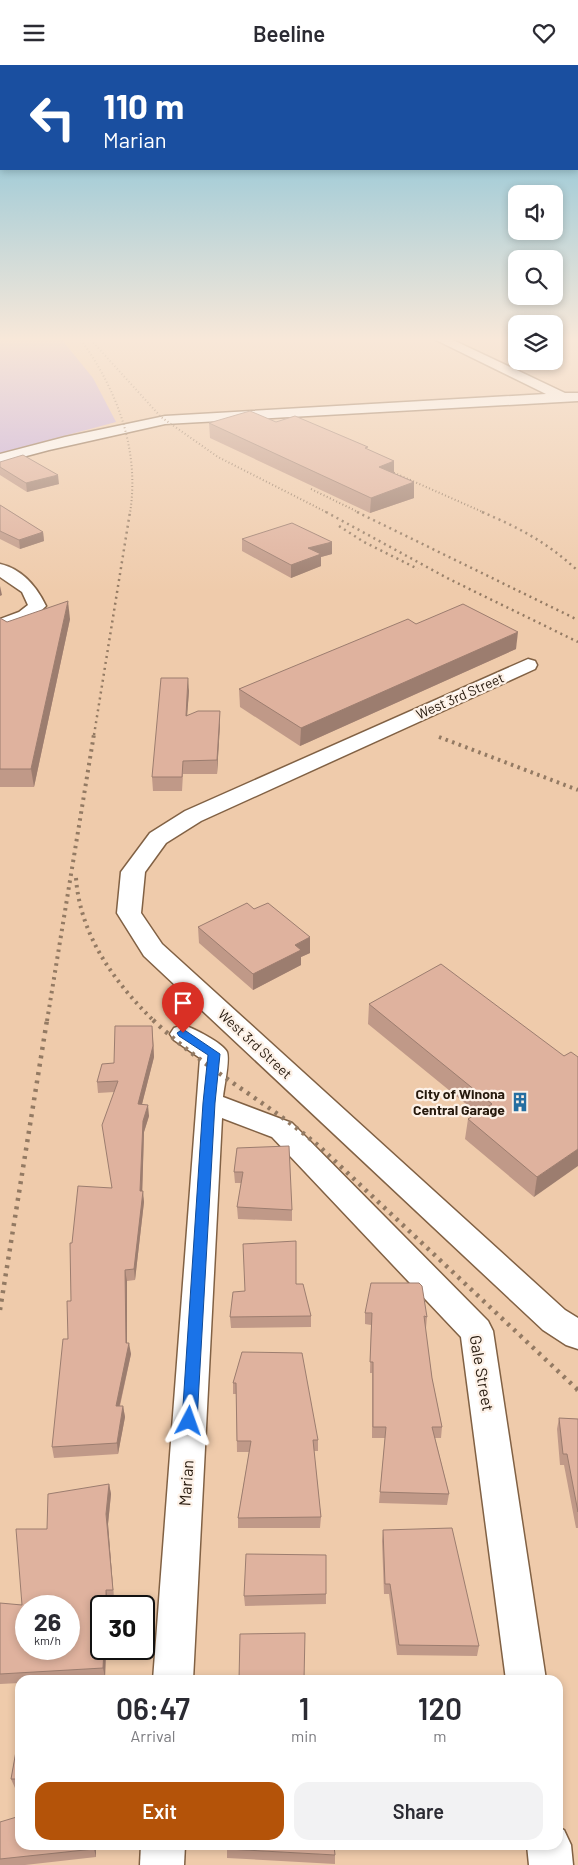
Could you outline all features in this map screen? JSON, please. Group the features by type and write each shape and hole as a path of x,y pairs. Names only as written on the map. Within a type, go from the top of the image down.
{"street":[{"path":"0,459 136,424"},
{"path":"0,569 29,589 37,606 25,617 0,625"},
{"name":"West 3rd Street","path":"528,665 194,816 158,838 133,872 129,913 153,950 554,1320 578,1335"},
{"name":"Marian","path":"174,1675 209,1103 214,1054 183,1033"},
{"name":"Gale Street","path":"209,1103 282,1130 477,1331 525,1675"},
{"path":"162,1865 163,1850"},
{"path":"550,1850 552,1865"}],"shaded area":[{"path":"0,424 109,424 0,453"}],"building":[{"path":"211,424 314,424 368,447 365,448 394,461 379,467 414,482 371,498"},
{"path":"23,455 58,475 26,483 0,467 0,462"},
{"path":"0,505 43,532 19,540 0,531"},
{"path":"292,523 332,542 308,548 321,554 291,565 242,539"},
{"path":"68,601 31,769 0,769 0,618 7,622"},
{"path":"463,604 518,632 301,728 239,689 408,619 416,624"},
{"path":"161,678 188,678 186,716 198,711 220,711 217,760 183,761 182,777 152,777"},
{"path":"247,903 254,909 268,903 310,937 295,945 301,950 253,974 198,927"},
{"name":"City of Winona Central Garage","path":"441,964 564,1056 571,1052 578,1057 578,1149 537,1177 468,1119 492,1104 369,1004"},
{"path":"115,1026 152,1026 153,1046 138,1104 148,1105 143,1121 140,1191 143,1191 134,1269 125,1270 126,1343 129,1343 116,1406 123,1406 117,1443 52,1447 63,1339 68,1339 67,1301 71,1301 70,1243 72,1243 78,1186 112,1188 102,1125 118,1081 97,1082 102,1064 114,1063"},
{"path":"289,1146 292,1210 237,1207 243,1172 234,1172 237,1148"},
{"path":"296,1241 296,1284 303,1284 311,1316 230,1317 233,1292 245,1291 243,1244"},
{"path":"371,1283 419,1283 422,1286 427,1317 424,1316 432,1378 442,1427 432,1427 449,1494 380,1492 386,1427 373,1427 373,1362 370,1362 372,1313 365,1313"},
{"path":"242,1352 302,1353 318,1440 313,1440 321,1517 238,1518 251,1441 237,1441 236,1383 233,1383"},
{"path":"559,1418 578,1419 578,1512 567,1454 563,1454"},
{"path":"109,1484 106,1514 113,1590 106,1590 106,1595 90,1595 90,1660 103,1660 103,1668 0,1674 0,1603 15,1604 15,1660 80,1660 80,1595 21,1595 16,1529 47,1529 48,1494"},
{"path":"452,1528 479,1646 399,1645 390,1584 385,1584 383,1530"},
{"path":"246,1554 326,1555 326,1594 244,1596"},
{"path":"305,1633 304,1675 239,1675 240,1634"},
{"path":"15,1757 15,1779 11,1779"},
{"path":"15,1818 15,1850 85,1850 0,1859 0,1822"},
{"path":"245,1850 334,1850 335,1855"}],"railway":[{"path":"123,424 132,466 130,513"},
{"path":"171,424 218,457 328,513"},
{"path":"381,467 485,513"},
{"path":"311,489 360,513"},
{"path":"94,735 130,512"},
{"path":"326,512 449,579 578,642"},
{"path":"357,512 578,620"},
{"path":"482,512 533,537 556,552 578,571"},
{"path":"339,526 364,542 418,569"},
{"path":"47,1021 94,734"},
{"path":"439,737 578,790"},
{"path":"76,878 84,919 92,938 113,974 153,1020"},
{"path":"0,1310 47,1020"},
{"path":"153,1020 214,1070 320,1147 577,1389"}],"place":[{"name":"City of Winona Central Garage","path":"520,1102"}],"route":[{"path":"183,1033 214,1054 209,1103 189,1421"}]}
